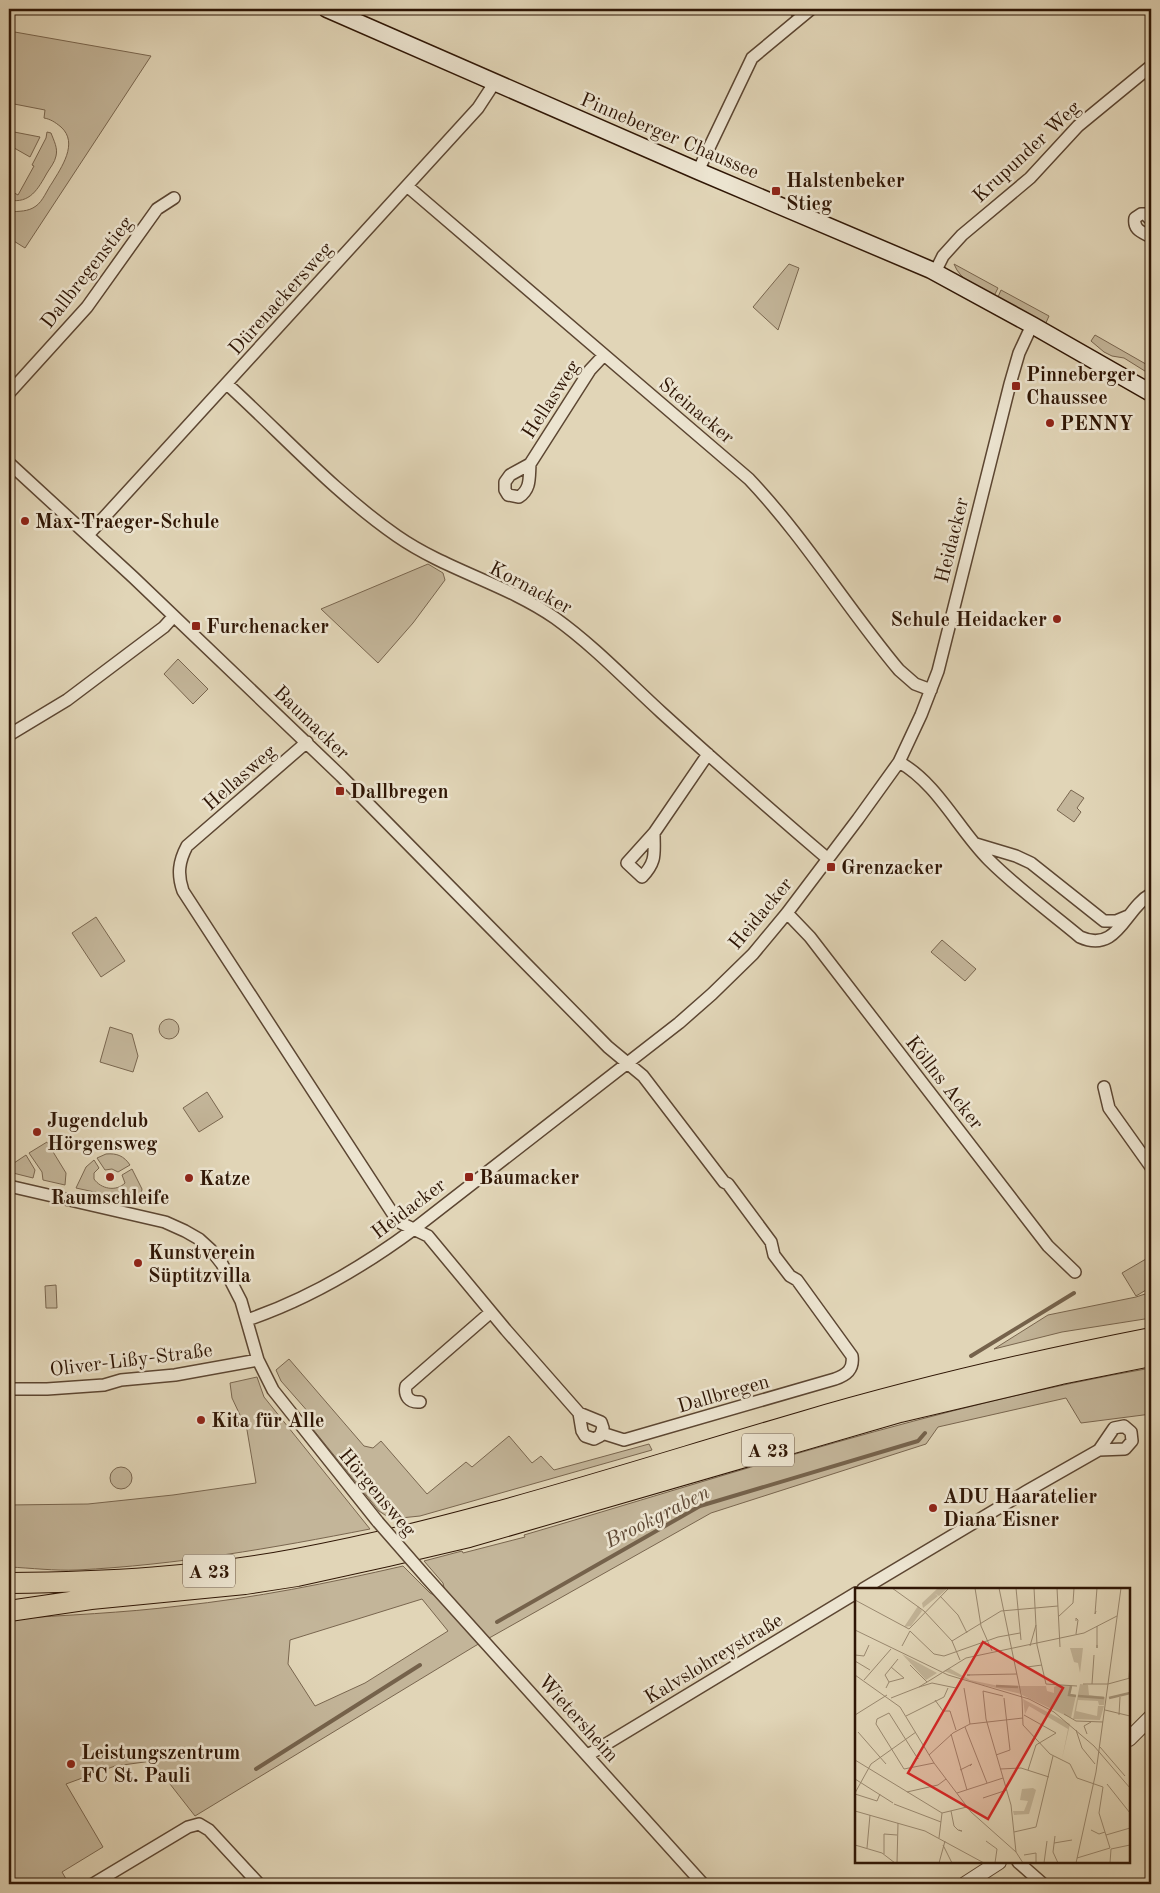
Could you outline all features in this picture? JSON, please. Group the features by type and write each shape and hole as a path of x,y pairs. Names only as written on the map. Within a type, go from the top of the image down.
{"highway":[{"name":"A 23","path":"9,1583 92,1582 170,1576 296,1559 467,1520 913,1391 1057,1357 1151,1338"},
{"name":"A 23","path":"9,1601 91,1599 245,1584 297,1576 504,1527 900,1412 1061,1374 1151,1356"},
{"path":"9,1611 91,1599"}],"main road":[{"name":"Pinneberger Chaussee","path":"327,9 935,272 1151,393"}],"street":[{"path":"698,171 752,58 811,9"},
{"name":"Krupunder Weg","path":"935,272 943,256 962,234 1030,178 1078,126 1151,66"},
{"name":"Dürenackersweg","path":"88,535 478,108 495,82"},
{"name":"Steinacker","path":"407,186 749,479 793,529 900,670 914,684 932,690"},
{"name":"Dallbregenstieg","path":"9,394 87,306 157,209 174,198"},
{"path":"1151,220 1143,214 1137,216 1134,221 1137,229 1151,236"},
{"name":"Heidacker","path":"247,1320 270,1312 319,1288 383,1252 414,1229 628,1063 712,994 745,962 788,913 899,762 932,690 1010,384 1019,352 1032,325"},
{"name":"Hellasweg","path":"530,464 590,370 604,355"},
{"name":"Kornacker","path":"227,384 368,514 398,537 456,570 510,592 555,618 586,643 708,754 828,859"},
{"name":"Baumacker","path":"9,463 307,742 608,1047 643,1076 772,1242 774,1255 779,1263 790,1276 797,1280 849,1350 852,1356 852,1367"},
{"path":"9,734 67,700 164,627 173,617"},
{"name":"Hellasweg","path":"195,838 307,742"},
{"path":"654,833 708,754"},
{"path":"899,762 923,779 988,860 1080,938 1094,942 1106,939 1120,929 1128,916 1151,894"},
{"name":"Dallbregen","path":"195,838 188,846 180,864 180,881 183,891 394,1214 401,1223 428,1236 579,1413 599,1420 603,1425 602,1433 594,1439 585,1436 582,1431 579,1413"},
{"path":"976,844 1016,856 1031,863 1104,921 1116,921 1128,916"},
{"name":"Köllns Acker","path":"788,913 810,937 1048,1246 1075,1272"},
{"path":"1104,1087 1109,1108 1151,1167"},
{"name":"Hörgensweg","path":"9,1186 149,1218 185,1230 212,1250 234,1286 247,1320 258,1360 273,1390 378,1522 426,1577"},
{"path":"420,1402 414,1402 408,1398 405,1392 406,1386 491,1312"},
{"name":"Oliver-Lißy-Straße","path":"9,1389 47,1390 104,1386 121,1380 175,1375 258,1360"},
{"name":"Dallbregen","path":"602,1433 624,1440 651,1434 835,1379 849,1372 852,1367"},
{"path":"865,1588 1099,1450"},
{"name":"Wietersheim","path":"426,1577 703,1884"},
{"name":"Kalvslohreystraße","path":"588,1755 855,1594"},
{"path":"1130,1739 1151,1717"},
{"path":"94,1884 188,1827 199,1824 210,1830 259,1884"},
{"path":"965,1884 997,1863"},
{"path":"1019,1863 1043,1884"}],"shaded area":[{"path":"9,31 151,56 25,248 9,238 10,212 30,209 41,201 64,163 67,155 68,140 66,133 61,127 44,118 45,110 9,103"},
{"path":"9,131 40,137 30,157 9,145"},
{"path":"47,132 51,133 56,147 54,163 37,190 23,200 9,200 9,190 18,195 34,166 32,165 46,138"},
{"path":"789,264 799,268 778,330 753,307"},
{"path":"954,264 998,288 994,296 977,287 961,275"},
{"path":"1001,290 1049,316 1045,325 998,297"},
{"path":"1095,335 1151,367 1148,373 1124,358 1112,356 1104,352 1091,341"},
{"path":"428,564 443,573 445,580 413,623 378,663 321,609"},
{"path":"178,659 208,689 193,704 164,674"},
{"path":"1071,790 1084,798 1077,808 1081,812 1074,822 1057,810"},
{"path":"96,917 125,961 101,977 72,933"},
{"path":"942,940 976,969 965,981 931,952"},
{"path":"169,1019 176,1022 179,1029 176,1036 169,1039 162,1036 159,1029 162,1022"},
{"path":"110,1027 132,1034 138,1056 133,1072 100,1062"},
{"path":"207,1092 223,1117 199,1132 183,1108"},
{"path":"47,1142 66,1173 65,1185 43,1180 42,1172 29,1153"},
{"path":"106,1154 120,1156 130,1165 118,1172 112,1169 105,1170 97,1158"},
{"path":"26,1155 35,1170 33,1178 9,1172 9,1162 11,1165"},
{"path":"94,1160 99,1168 94,1173 94,1179 101,1185 109,1188 117,1188 125,1183 122,1175 132,1169 142,1189 140,1202 76,1188 86,1167"},
{"path":"1151,1256 1151,1287 1136,1296 1122,1273"},
{"path":"56,1285 57,1308 46,1308 45,1286"},
{"path":"1151,1292 1151,1318 1062,1332 994,1349 1048,1315 1136,1297"},
{"path":"289,1359 364,1446 373,1448 381,1441 427,1494 466,1462 472,1467 509,1436 532,1463 541,1456 554,1470 649,1444 652,1450 420,1516 391,1519 379,1511 304,1418 310,1414 281,1381 276,1370"},
{"path":"1151,1368 1151,1414 1081,1423 1066,1398 938,1427 926,1444 711,1513 475,1646 195,1816 152,1761 115,1766 66,1784 103,1847 62,1872 69,1884 9,1884 9,1619 207,1603 292,1589 403,1566 430,1593 442,1599 446,1596 443,1583 424,1561 525,1537 524,1535 836,1442 992,1401 1071,1383","holes":["422,1599 448,1631 365,1683 315,1706 288,1664 290,1640"]},
{"path":"257,1377 264,1397 370,1529 261,1549 188,1560 114,1568 52,1570 9,1567 9,1505 88,1504 173,1495 256,1483 247,1430 232,1398 230,1383"},
{"path":"121,1467 129,1470 132,1478 129,1486 121,1489 113,1486 110,1478 113,1470"}],"waterway":[{"path":"793,16 796,13"},
{"name":"Brookgraben","path":"971,1356 1074,1293"},
{"name":"Brookgraben","path":"497,1622 700,1506 918,1441 925,1433"},
{"name":"Brookgraben","path":"256,1769 420,1665"}],"place":[{"name":"Halstenbeker Stieg","path":"776,191"},
{"name":"Pinneberger Chaussee","path":"1016,386"},
{"name":"PENNY","path":"1050,423"},
{"name":"Max-Traeger-Schule","path":"25,521"},
{"name":"Schule Heidacker","path":"1057,619"},
{"name":"Furchenacker","path":"196,626"},
{"name":"Dallbregen","path":"340,791"},
{"name":"Grenzacker","path":"831,867"},
{"name":"Jugendclub Hörgensweg","path":"37,1132"},
{"name":"Raumschleife","path":"110,1177"},
{"name":"Baumacker","path":"469,1177"},
{"name":"Katze","path":"189,1178"},
{"name":"Kunstverein Süptitzvilla","path":"138,1263"},
{"name":"Kita für Alle","path":"201,1420"},
{"name":"ADU Haaratelier Diana Eisner","path":"933,1508"},
{"name":"Leistungszentrum FC St. Pauli","path":"71,1764"}]}
